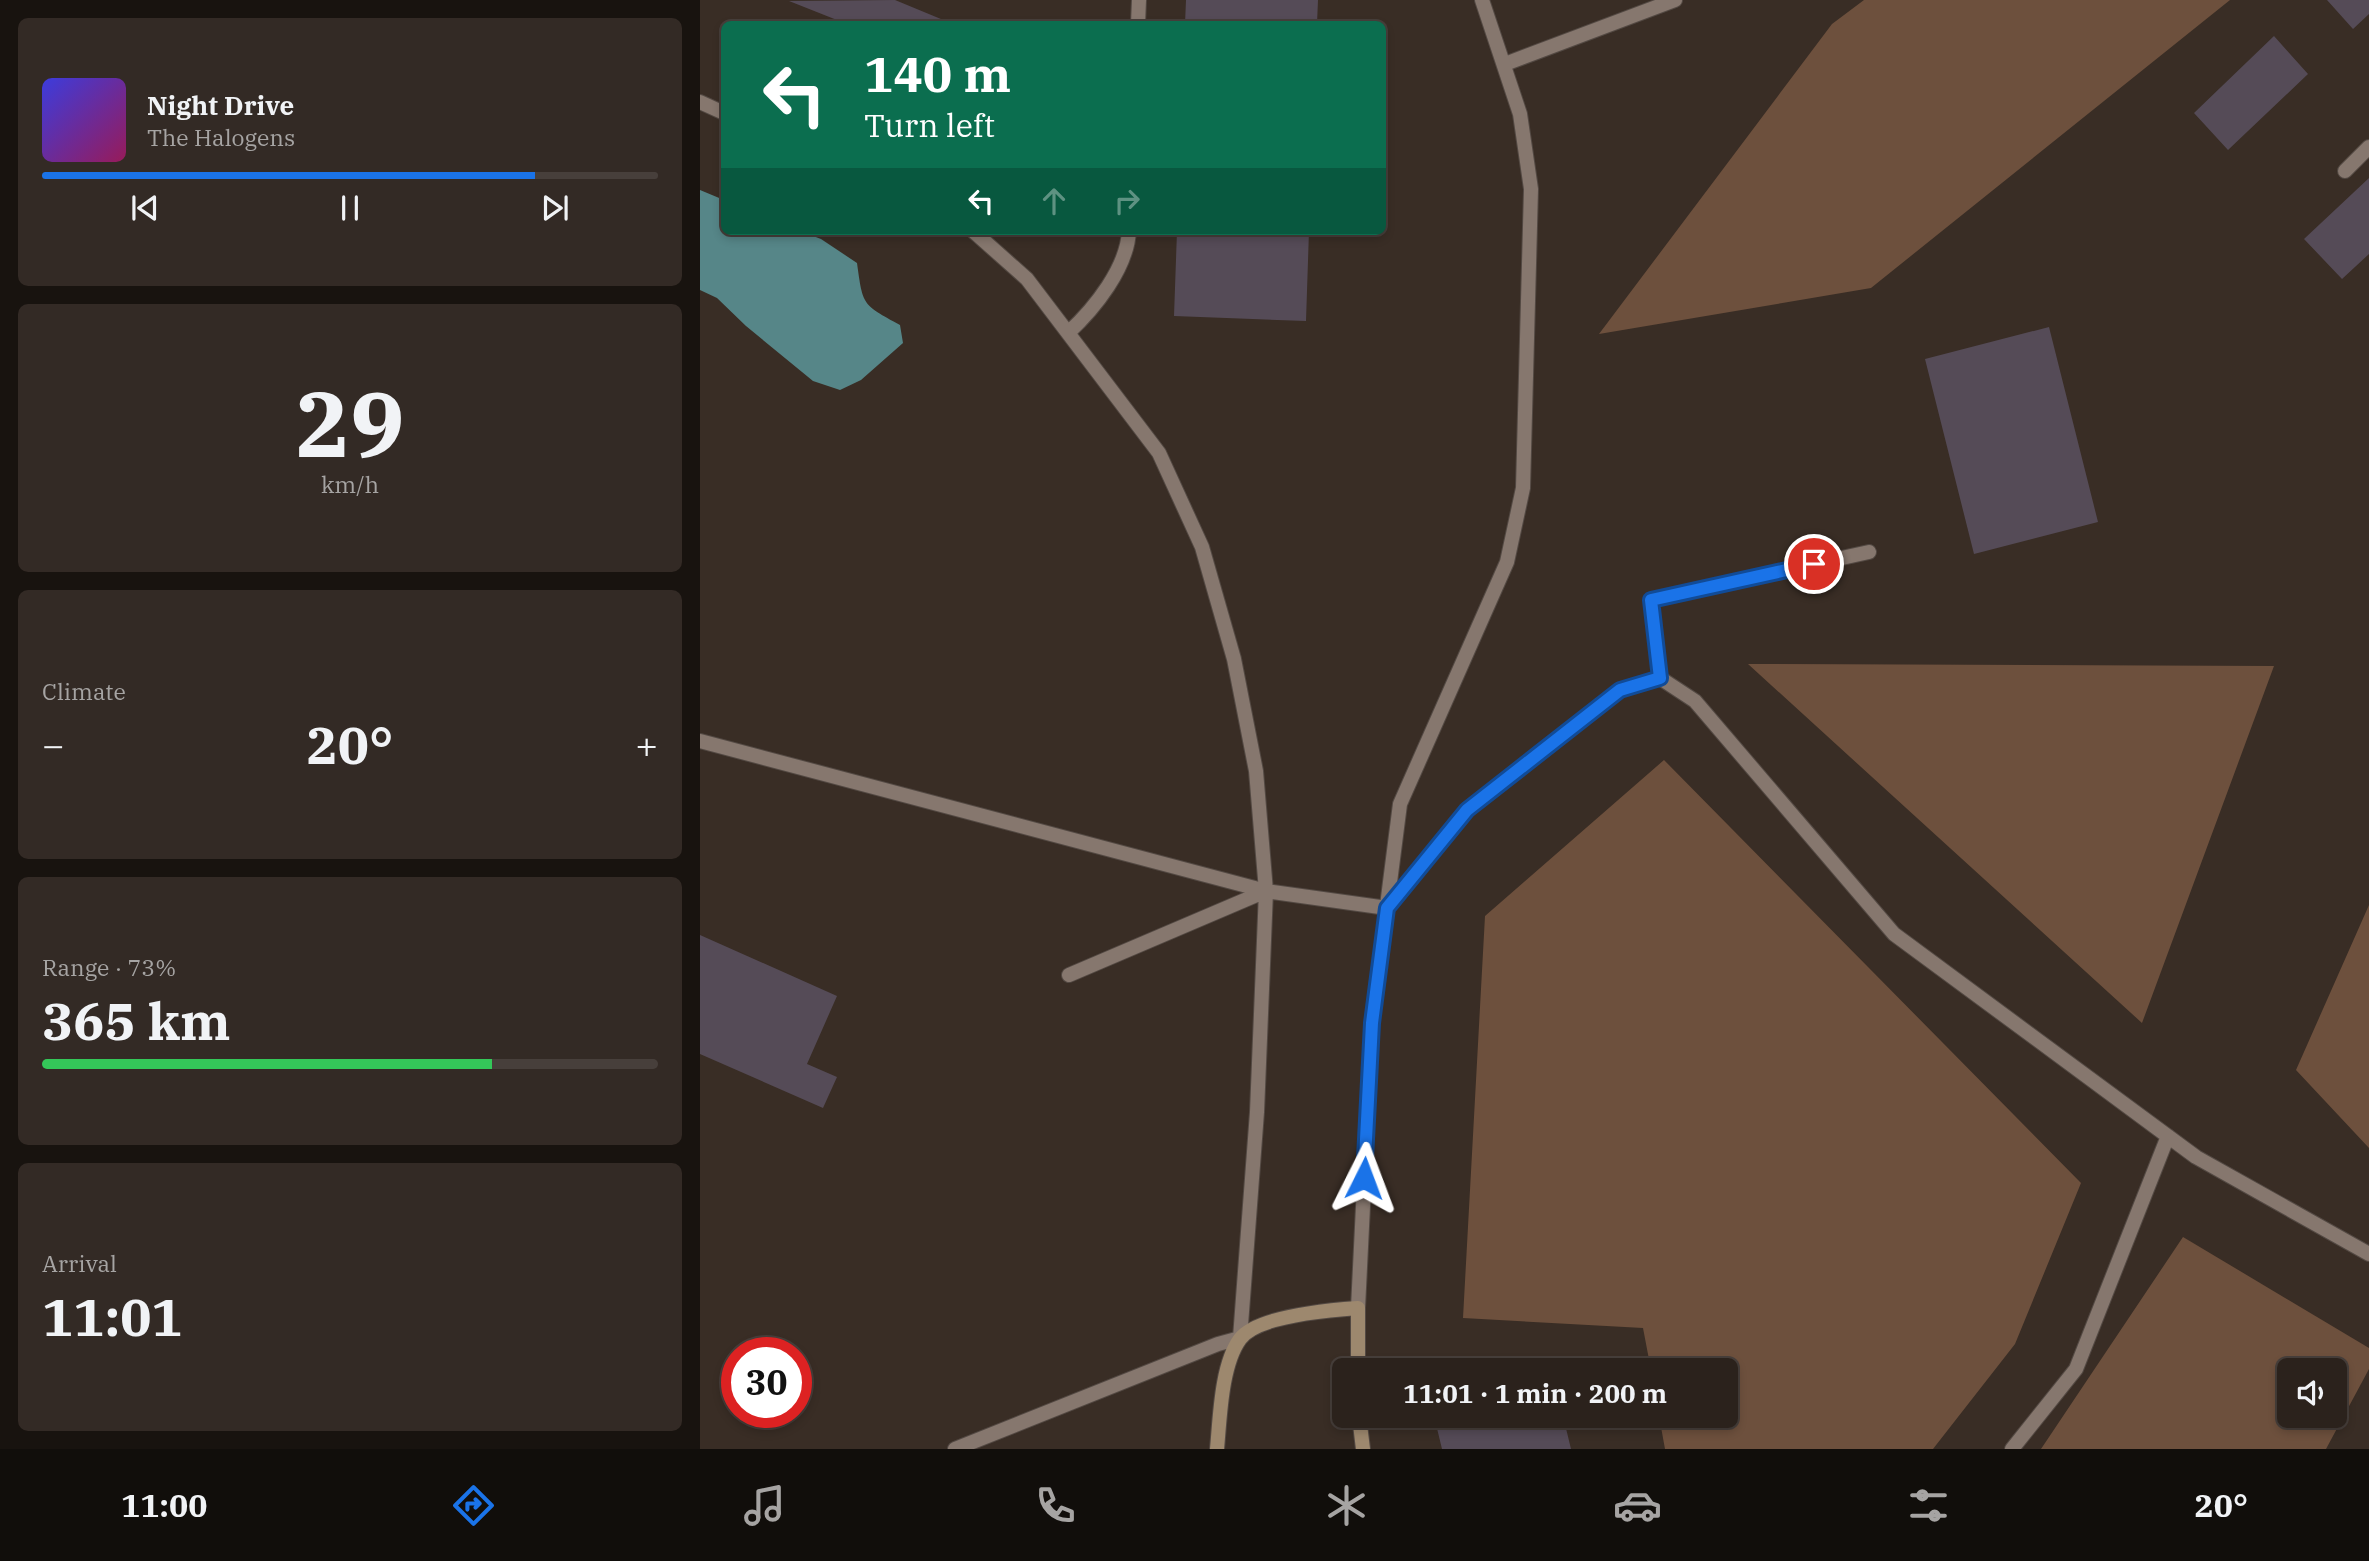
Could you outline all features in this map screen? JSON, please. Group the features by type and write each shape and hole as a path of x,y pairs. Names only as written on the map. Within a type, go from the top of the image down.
{"street":[{"path":"1138,21 1139,0"},
{"path":"1358,1358 1372,1023 1400,804 1507,562 1523,488 1531,189 1521,114 1482,0"},
{"path":"1505,64 1675,0"},
{"path":"700,102 721,112"},
{"path":"2345,170 2369,147"},
{"path":"978,235 1027,279 1159,453 1202,547 1234,659 1256,771 1266,891 1257,1112 1240,1338 1227,1366 1217,1449"},
{"path":"1068,333 1085,317 1105,290 1128,248 1129,235"},
{"path":"1660,678 1651,600 1869,552"},
{"path":"1387,908 1467,810 1620,690 1660,678"},
{"path":"1660,678 1695,701 1894,934 2196,1157 2369,1254"},
{"path":"700,741 1266,891 1387,908"},
{"path":"1069,975 1266,891"},
{"path":"2012,1449 2076,1369 2168,1136"},
{"path":"955,1449 1218,1344 1240,1338 1256,1326 1324,1310 1358,1308"},
{"path":"1360,1428 1363,1449"}],"shaded area":[{"path":"1864,0 2230,0 1871,288 1599,334 1832,24"},
{"path":"1748,664 2274,666 2142,1023"},
{"path":"1664,760 2081,1183 2015,1344 1933,1449 1665,1449 1661,1428 1738,1428 1738,1358 1649,1358 1643,1328 1463,1318 1485,916"},
{"path":"2369,905 2369,1148 2296,1070"},
{"path":"2183,1237 2369,1348 2369,1369 2347,1410 2347,1358 2277,1358 2277,1428 2337,1428 2326,1449 2041,1449"}],"water":[{"path":"700,190 721,199 721,235 810,235 857,263 863,296 871,307 900,325 903,343 861,380 840,390 813,381 746,326 717,298 700,290"}],"building":[{"path":"895,0 946,21 839,21 789,1"},
{"path":"1186,0 1318,0 1317,21 1185,21"},
{"path":"2327,0 2369,0 2369,14 2353,29"},
{"path":"2274,36 2308,74 2228,150 2194,113"},
{"path":"2369,178 2369,254 2342,279 2304,239"},
{"path":"1177,235 1309,235 1306,321 1174,316"},
{"path":"2049,327 2098,522 1974,554 1925,359"},
{"path":"700,935 837,996 807,1064 837,1077 823,1108 700,1054"},
{"path":"1437,1428 1566,1428 1571,1449 1442,1449"}],"route":[{"path":"1364,1178 1372,1023 1387,908 1467,810 1620,690 1660,678 1651,600 1814,564"}]}
